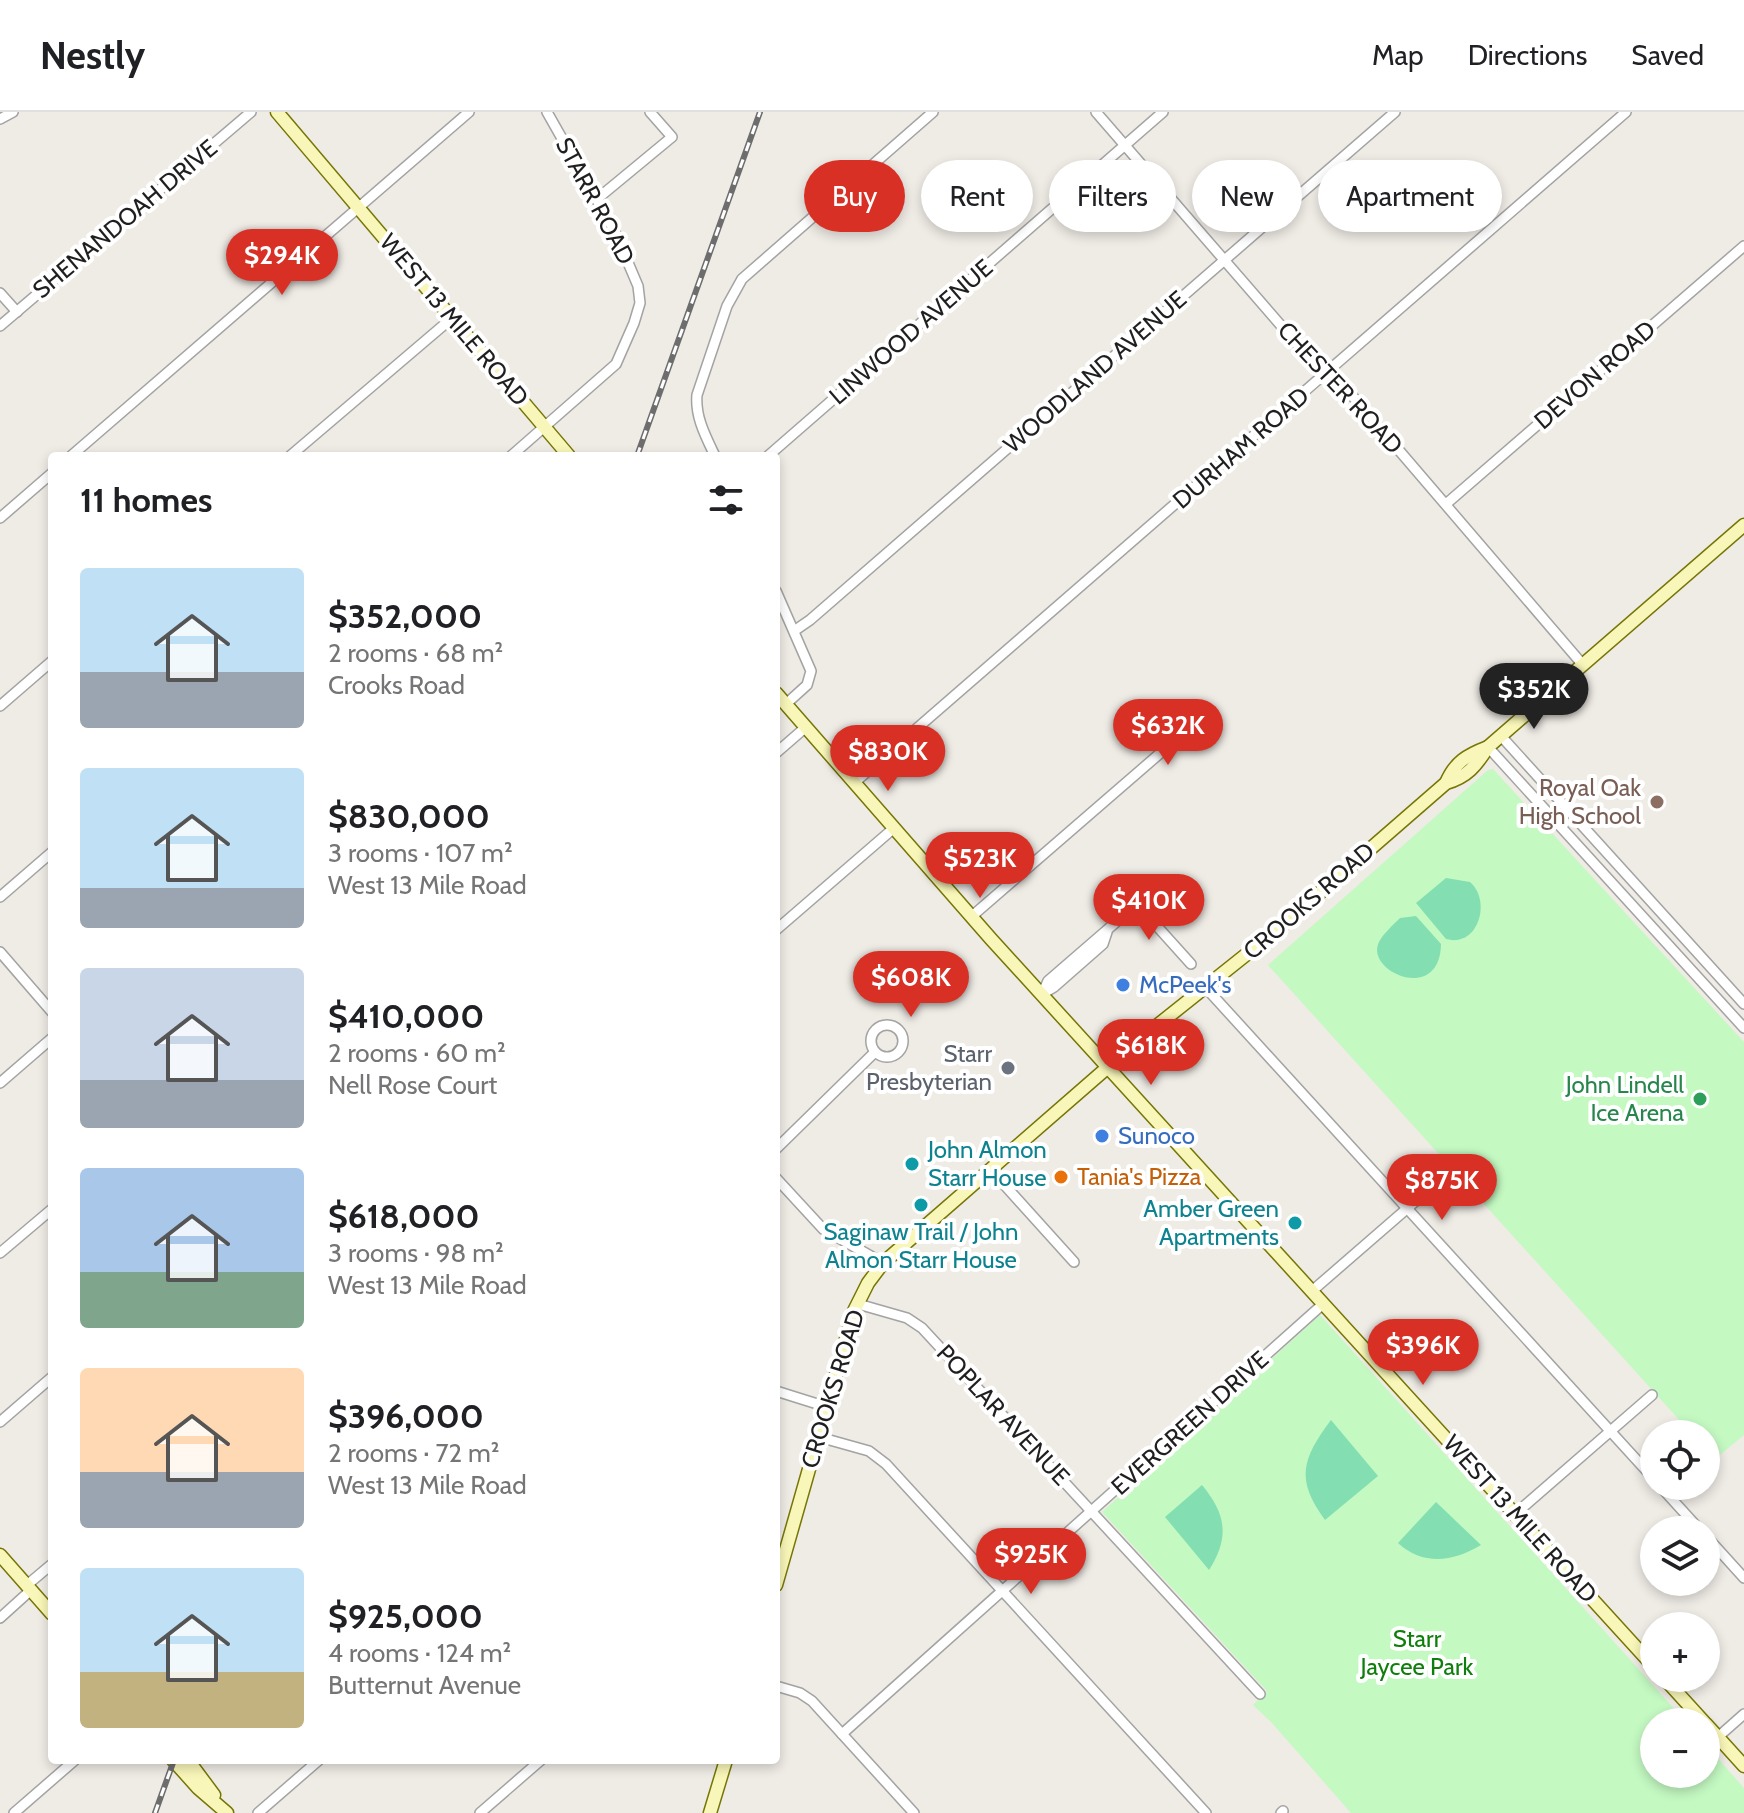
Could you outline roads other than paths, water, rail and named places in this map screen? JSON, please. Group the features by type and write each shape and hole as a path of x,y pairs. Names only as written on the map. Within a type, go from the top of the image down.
{"main road":[{"name":"WEST 13 MILE ROAD","path":"277,112 566,452"},
{"name":"CROOKS ROAD","path":"780,1571 858,1304 883,1263 1109,1067 1446,783 1461,779 1476,765 1488,747 1744,525"},
{"name":"WEST 13 MILE ROAD","path":"780,697 971,917 1640,1652"},
{"path":"0,1555 48,1609"},
{"path":"1677,1692 1691,1708"},
{"path":"1720,1739 1744,1766"},
{"path":"177,1764 223,1809"},
{"path":"191,1764 223,1809"},
{"path":"710,1813 725,1764"}],"street":[{"path":"0,119 13,112"},
{"name":"SHENANDOAH DRIVE","path":"0,326 251,112"},
{"path":"76,452 469,112"},
{"name":"STARR ROAD","path":"545,427 619,360 637,314 639,291 615,232 547,112"},
{"path":"597,199 672,137 650,112"},
{"path":"713,452 696,406 697,395 727,306 742,279 933,112"},
{"name":"CHESTER ROAD","path":"1096,112 1316,366 1337,378 1583,665"},
{"name":"LINWOOD AVENUE","path":"773,452 1163,112"},
{"name":"WOODLAND AVENUE","path":"794,631 1395,112"},
{"name":"DURHAM ROAD","path":"854,783 1626,112"},
{"name":"DEVON ROAD","path":"1446,504 1744,246"},
{"path":"0,293 17,312"},
{"path":"295,452 452,318"},
{"path":"516,452 545,427"},
{"path":"0,518 48,476"},
{"path":"780,600 810,667 811,677 805,688 786,704"},
{"path":"0,706 48,664"},
{"path":"780,750 806,727"},
{"path":"971,917 1180,736"},
{"path":"1501,736 1744,1004"},
{"path":"1488,747 1744,1028"},
{"path":"1523,786 1535,774"},
{"path":"780,927 894,828"},
{"path":"1581,850 1598,844"},
{"path":"0,897 48,855"},
{"path":"1042,994 1103,944 1107,932 1137,904 1191,964"},
{"path":"1651,926 1663,915"},
{"path":"0,952 48,1007"},
{"path":"1206,988 1640,1464"},
{"path":"0,1083 48,1041"},
{"path":"780,1145 875,1052"},
{"path":"991,1170 1074,1262"},
{"path":"1312,1291 1448,1173"},
{"path":"780,1182 823,1229 883,1263"},
{"path":"0,1253 48,1212"},
{"name":"POPLAR AVENUE","path":"858,1304 907,1318 922,1328 1260,1694"},
{"name":"EVERGREEN DRIVE","path":"842,1734 1323,1304"},
{"path":"0,1422 48,1380"},
{"path":"780,1392 827,1407"},
{"path":"1515,1514 1652,1395"},
{"path":"819,1437 869,1451 879,1457 1206,1813"},
{"path":"1673,1500 1687,1516"},
{"path":"1720,1551 1744,1578"},
{"path":"0,1618 48,1568"},
{"path":"780,1687 806,1696 914,1813"},
{"path":"1720,1735 1744,1714"},
{"path":"14,1813 70,1764"},
{"path":"258,1813 314,1764"},
{"path":"480,1813 536,1764"}],"railway":[{"path":"638,452 760,112"},
{"path":"155,1813 173,1764"}],"place":[{"name":"Royal Oak High School","path":"1657,802"},
{"name":"McPeek's","path":"1123,985"},
{"name":"Starr Presbyterian","path":"1008,1068"},
{"name":"John Lindell Ice Arena","path":"1700,1099"},
{"name":"Sunoco","path":"1102,1136"},
{"name":"John Almon Starr House","path":"912,1164"},
{"name":"Tania's Pizza","path":"1061,1177"},
{"name":"Saginaw Trail / John Almon Starr House","path":"921,1205"},
{"name":"Amber Green Apartments","path":"1295,1223"}],"park label":[{"name":"Starr Jaycee Park","path":"1417,1653"}]}
